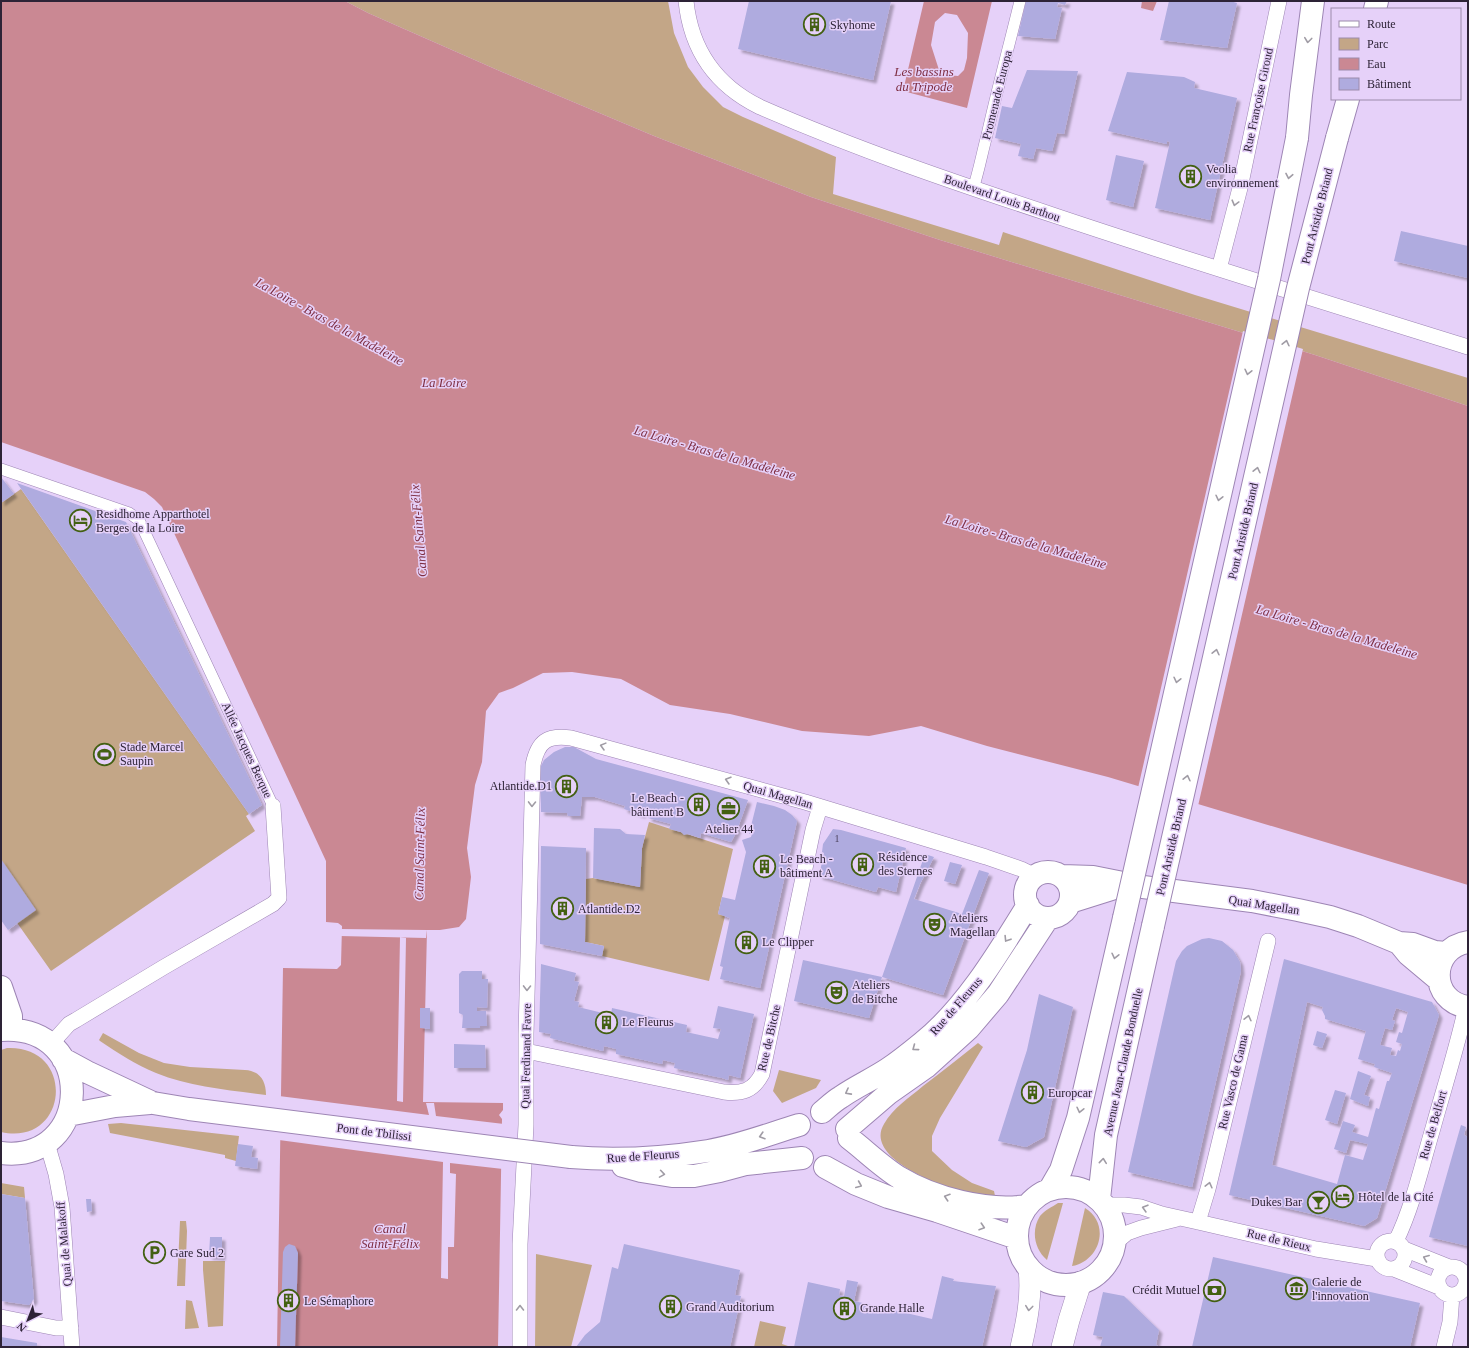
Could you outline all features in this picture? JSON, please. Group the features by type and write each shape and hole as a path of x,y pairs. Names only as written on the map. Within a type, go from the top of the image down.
{"main road":[{"path":"1050,1189 1061,1170 1074,1131 1124,918 1267,286 1297,138 1300,95 1313,1"},
{"name":"Pont Aristide Briand","path":"1153,926 1298,288 1336,138 1348,100"},
{"path":"1051,872 1062,876 1070,887 1071,897 1070,902 1064,912 1048,918 1036,914 1028,905 1025,892 1027,886 1035,876 1040,873 1051,872"},
{"name":"Quai Magellan","path":"1062,876 1093,877 1126,884 1252,901 1298,910 1330,917 1358,926 1398,942 1413,944 1435,952 1446,953"},
{"name":"Quai Magellan","path":"1070,902 1126,884"},
{"name":"Rue de Fleurus","path":"822,1112 842,1096 889,1068 923,1043 938,1029 980,978 1004,944 1028,905"},
{"name":"Rue de Fleurus","path":"848,1134 889,1093 926,1067 969,1028 998,994 1048,918"},
{"name":"Avenue Jean-Claude Bonduelle","path":"1102,1202 1106,1135 1153,926"},
{"name":"Quai Magellan","path":"1398,942 1408,954 1439,980"},
{"path":"1467,1007 1456,1004 1448,998 1442,990 1439,980 1440,965 1446,953 1458,944 1468,942"},
{"path":"980,978 998,994"},
{"path":"1,987 11,1016 6,1029"},
{"name":"Pont de Tbilissi","path":"6,1029 22,1030 42,1037 57,1051 87,1072 153,1103"},
{"path":"1,1153 9,1154 29,1151 46,1143 56,1135 68,1115 72,1106 73,1086 68,1067 57,1051"},
{"name":"Pont de Tbilissi","path":"68,1115 115,1106 153,1103 189,1109 597,1159"},
{"path":"1017,1238 937,1211 888,1197 856,1184 825,1167 808,1163 802,1158 797,1150 795,1133 805,1118 822,1112 832,1114 841,1120 848,1134 882,1166 901,1178 954,1200 984,1206 1016,1208 1026,1206"},
{"name":"Rue de Fleurus","path":"597,1159 662,1157 709,1151 799,1125"},
{"path":"825,1167 834,1164 842,1158 848,1149 848,1134"},
{"name":"Rue de Fleurus","path":"597,1159 641,1171 672,1176 694,1176 746,1164 802,1158"},
{"path":"1064,1187 1078,1188 1089,1192 1102,1202 1113,1223 1115,1243 1109,1260 1097,1274 1081,1282 1068,1285 1055,1284 1045,1281 1029,1269 1020,1255 1017,1238 1019,1222 1026,1206 1037,1196 1050,1189 1064,1187"},
{"path":"1021,1347 1029,1307 1029,1269"},
{"path":"1062,1347 1081,1282"}],"street":[{"name":"Boulevard Louis Barthou","path":"686,1 694,37 704,60 723,83 740,96 760,107 889,159 973,189 1124,239 1468,347"},
{"name":"Promenade Europa","path":"973,189 981,165 986,136 1020,1"},
{"name":"Rue Françoise Giroud","path":"1219,269 1240,188 1279,1"},
{"name":"Allée Jacques Berque","path":"1,469 129,513 138,520 273,806 279,898 273,904 69,1024 57,1051"},
{"name":"Quai Magellan","path":"533,765 536,753 544,742 557,736 571,738 706,774 820,807 986,857 1021,869 1035,876"},
{"name":"Quai Ferdinand Favre","path":"520,1347 520,1244 526,1125 526,1051 533,765"},
{"name":"Rue de Bitche","path":"526,1051 724,1092 735,1093 745,1091 753,1086 762,1074 813,830 820,807"},
{"name":"Rue Vasco de Gama","path":"1198,1222 1208,1190 1268,941"},
{"name":"Rue de Belfort","path":"1400,1245 1404,1226 1467,1007"},
{"name":"Quai de Malakoff","path":"46,1143 56,1174 62,1207 72,1347"},
{"name":"Rue de Rieux","path":"1102,1202 1141,1207 1198,1222 1316,1249 1377,1259"},
{"name":"Rue de Rieux","path":"1115,1243 1127,1232 1182,1218"},
{"path":"1386,1241 1400,1245 1449,1267 1459,1269 1467,1276 1466,1284 1463,1290 1458,1294 1452,1295 1444,1293 1439,1287 1394,1268 1384,1267 1377,1259 1377,1252 1380,1245 1386,1241"},
{"path":"1394,1268 1403,1263 1405,1256 1400,1245"},
{"path":"1439,1287 1439,1276 1443,1270 1449,1267"},
{"path":"1444,1347 1450,1322 1452,1295"},
{"path":"1,1317 56,1328 71,1328"}],"green space":[{"path":"345,1 668,1 674,33 688,67 703,87 723,107 836,157 833,194 999,245 1003,232 1195,295 1468,378 1468,406 1315,355 940,240 811,197 654,136 502,72 368,13"},
{"name":"Stade Marcel Saupin","path":"21,489 249,814 246,816 255,831 51,971 1,900 1,503"},
{"path":"649,822 733,849 718,914 725,916 709,981 602,956 604,946 585,942 586,879 593,878 640,887 642,848"},
{"path":"103,1033 139,1053 164,1063 190,1067 245,1070 255,1072 265,1085 266,1095 224,1090 169,1078 134,1063 100,1041 99,1040"},
{"path":"978,1043 983,1047 940,1118 932,1136 932,1151 952,1170 972,1183 994,1191 995,1196 977,1195 963,1192 920,1175 905,1167 893,1158 884,1147 881,1136 884,1124 897,1108"},
{"path":"7,1048 30,1051 45,1062 54,1077 56,1094 51,1111 40,1125 24,1133 1,1132 1,1050"},
{"path":"779,1070 821,1080 816,1088 782,1103 773,1091"},
{"path":"121,1123 239,1136 236,1161 225,1158 225,1155 110,1133 108,1124"},
{"path":"1,1183 24,1187 25,1198 1,1194"},
{"path":"1058,1203 1063,1203 1047,1260 1037,1245 1035,1239 1035,1227 1040,1216 1046,1210"},
{"path":"1085,1208 1093,1215 1098,1223 1100,1232 1099,1241 1090,1257 1082,1263 1072,1266"},
{"path":"180,1221 186,1221 187,1231 185,1286 177,1286"},
{"path":"536,1254 592,1265 571,1347 535,1347"},
{"path":"203,1261 225,1261 223,1326 208,1327"},
{"path":"186,1300 192,1301 199,1328 185,1329"},
{"path":"760,1321 786,1327 782,1344 791,1347 754,1347"}],"water":[{"name":"La Loire","path":"1,1 345,1 368,13 502,72 654,136 811,197 940,240 1315,355 1468,406 1468,885 1108,777 987,746 921,726 869,736 802,731 730,714 670,705 621,679 572,672 543,673 513,688 499,693 486,711 482,762 475,785 467,848 471,877 466,919 459,927 440,930 427,930 423,1102 503,1103 503,1110 499,1115 502,1119 498,1347 277,1347 283,968 337,969 341,965 342,926 338,923 326,922 326,861 162,507 145,492 1,442","holes":["400,937 406,938 403,1102 397,1101"]},
{"name":"Les bassins du Tripode","path":"924,1 992,1 967,108 903,91","holes":["945,13 957,15 968,33 967,58 964,70 958,76 947,75 939,70 931,45 935,22"]},
{"path":"1142,1 1157,1 1153,11 1141,8"}],"pier":[{"path":"1243,331 1303,349 1198,806 1138,788"},
{"path":"340,929 427,930 426,938 340,936"},
{"path":"279,1096 429,1115 426,1103 434,1103 436,1116 504,1124 503,1169 450,1163 450,1173 456,1174 454,1247 448,1247 448,1279 441,1278 443,1162 279,1140"}],"building":[{"name":"Skyhome","path":"749,1 891,1 873,80 738,49"},
{"path":"1026,1 1067,1 1065,5 1058,3 1057,7 1062,8 1055,39 1018,36"},
{"path":"1169,1 1230,1 1237,3 1227,48 1160,40"},
{"path":"1027,70 1078,71 1064,134 1057,133 1052,151 1036,148 1033,159 1018,156 1021,144 995,138 1002,106 1012,108"},
{"name":"Veolia environnement","path":"1127,72 1184,77 1195,82 1194,88 1237,98 1210,220 1155,208 1170,142 1167,141 1167,144 1108,131"},
{"path":"1116,155 1144,161 1133,207 1106,200"},
{"path":"1401,231 1468,246 1468,278 1394,261"},
{"path":"1,477 14,494 1,503"},
{"path":"17,483 126,522 262,805 249,814"},
{"path":"565,747 574,747 596,759 748,800 736,833 731,842 701,833 700,838 688,834 684,835 681,832 669,829 671,824 648,818 651,810 644,809 642,815 624,809 625,806 595,797 582,797 580,816 568,816 567,813 541,812 540,768 544,760 554,752"},
{"path":"757,802 785,810 797,821 760,988 720,979 723,967 720,966 730,918 718,914 722,897 735,900 746,852 742,840 751,837 752,834 749,834"},
{"path":"594,828 620,829 626,834 645,835 642,848 640,887 593,878"},
{"name":"Résidence des Sternes","path":"833,829 906,848 896,892 878,887 876,892 819,876 824,853 822,852 823,844"},
{"name":"Atlantide.D2","path":"541,846 586,848 585,942 604,946 602,956 540,944"},
{"path":"925,854 934,857 914,899 962,914 979,870 989,873 943,995 882,977"},
{"path":"1,859 36,910 8,930 1,920"},
{"path":"950,862 962,865 955,884 944,881"},
{"path":"1209,938 1222,941 1233,950 1240,962 1241,971 1192,1187 1128,1172 1176,961 1187,946 1202,939"},
{"path":"1284,959 1432,1002 1439,1015 1377,1218 1364,1226 1229,1195","holes":["1307,1002 1323,1007 1322,1010 1325,1019 1366,1031 1358,1059 1375,1064 1374,1067 1392,1073 1389,1081 1387,1081 1379,1109 1376,1108 1368,1137 1352,1132 1355,1125 1343,1121 1334,1149 1346,1153 1350,1140 1368,1144 1363,1160 1345,1155 1337,1184 1272,1165","1396,1008 1408,1012 1402,1033 1399,1032 1396,1042 1402,1044 1400,1051 1398,1050 1396,1056 1390,1055 1392,1048 1380,1045 1385,1028 1392,1030 1395,1021 1392,1020"]},
{"name":"Ateliers de Bitche","path":"803,960 882,977 869,1018 794,1001"},
{"name":"Le Fleurus","path":"541,964 576,973 574,981 579,982 574,1001 579,1002 578,1007 611,1015 612,1008 687,1025 686,1032 718,1039 721,1029 713,1028 718,1006 754,1014 740,1078 729,1075 728,1080 674,1068 675,1063 663,1060 662,1064 616,1054 616,1049 604,1046 603,1051 550,1038 551,1034 539,1032"},
{"path":"462,971 482,971 482,979 488,979 487,1008 477,1007 477,1011 486,1011 487,1026 480,1026 480,1028 462,1028 463,1015 459,1013 459,974"},
{"name":"Europcar","path":"1039,994 1073,1007 1044,1137 1026,1147 998,1141 1027,1050"},
{"path":"420,1008 430,1008 430,1029 420,1028"},
{"path":"1317,1031 1327,1034 1322,1048 1313,1045"},
{"path":"454,1044 485,1045 486,1068 454,1068"},
{"path":"1358,1071 1371,1076 1364,1095 1370,1097 1368,1106 1350,1099"},
{"path":"1335,1090 1346,1093 1337,1124 1325,1120"},
{"path":"1461,1125 1466,1127 1464,1135 1468,1137 1468,1246 1429,1237"},
{"path":"238,1144 253,1146 251,1157 258,1158 257,1169 235,1166"},
{"path":"1,1194 25,1198 34,1300 29,1305 1,1301"},
{"path":"86,1199 91,1199 92,1211 87,1212"},
{"path":"210,1237 222,1237 222,1257 209,1256"},
{"name":"Le Sémaphore","path":"289,1244 295,1246 298,1253 295,1347 280,1347 283,1252 285,1247"},
{"name":"Grand Auditorium","path":"624,1244 740,1270 735,1295 741,1296 730,1347 576,1347 585,1335 600,1322 612,1267 618,1269"},
{"path":"1213,1257 1420,1303 1410,1347 1192,1347"},
{"name":"Grande Halle","path":"942,1276 954,1279 953,1281 996,1286 982,1347 794,1347 808,1282 840,1289 839,1295 844,1296 847,1280 858,1282 854,1301 932,1319"},
{"path":"1103,1292 1124,1296 1159,1330 1156,1345 1160,1347 1100,1347 1103,1337 1093,1335"},
{"path":"1,1337 37,1343 37,1347 1,1347"}],"place":[{"name":"Skyhome","path":"815,25"},
{"name":"Veolia environnement","path":"1191,176"},
{"name":"Residhome Apparthotel Berges de la Loire","path":"80,521"},
{"name":"Stade Marcel Saupin","path":"104,754"},
{"name":"Atlantide.D1","path":"567,786"},
{"name":"Le Beach - bâtiment B","path":"699,805"},
{"name":"Atelier 44","path":"729,808"},
{"name":"Résidence des Sternes","path":"862,864"},
{"name":"Le Beach - bâtiment A","path":"765,866"},
{"name":"Atlantide.D2","path":"563,909"},
{"name":"Ateliers Magellan","path":"935,925"},
{"name":"Le Clipper","path":"747,942"},
{"name":"Ateliers de Bitche","path":"837,992"},
{"name":"Le Fleurus","path":"606,1022"},
{"name":"Europcar","path":"1033,1093"},
{"name":"Hôtel de la Cité","path":"1342,1197"},
{"name":"Dukes Bar","path":"1318,1202"},
{"name":"Gare Sud 2","path":"154,1253"},
{"name":"Galerie de l'innovation","path":"1296,1289"},
{"name":"Crédit Mutuel","path":"1215,1290"},
{"name":"Le Sémaphore","path":"289,1301"},
{"name":"Grand Auditorium","path":"671,1307"},
{"name":"Grande Halle","path":"844,1308"}],"water label":[{"name":"La Loire - Bras de la Madeleine","path":"330,321"},
{"name":"La Loire - Bras de la Madeleine","path":"715,452"},
{"name":"Canal Saint-Félix","path":"418,531"},
{"name":"La Loire - Bras de la Madeleine","path":"1026,541"},
{"name":"La Loire - Bras de la Madeleine","path":"1337,631"},
{"name":"Canal Saint-Félix","path":"419,854"},
{"name":"Canal Saint-Félix","path":"390,1236"}]}
